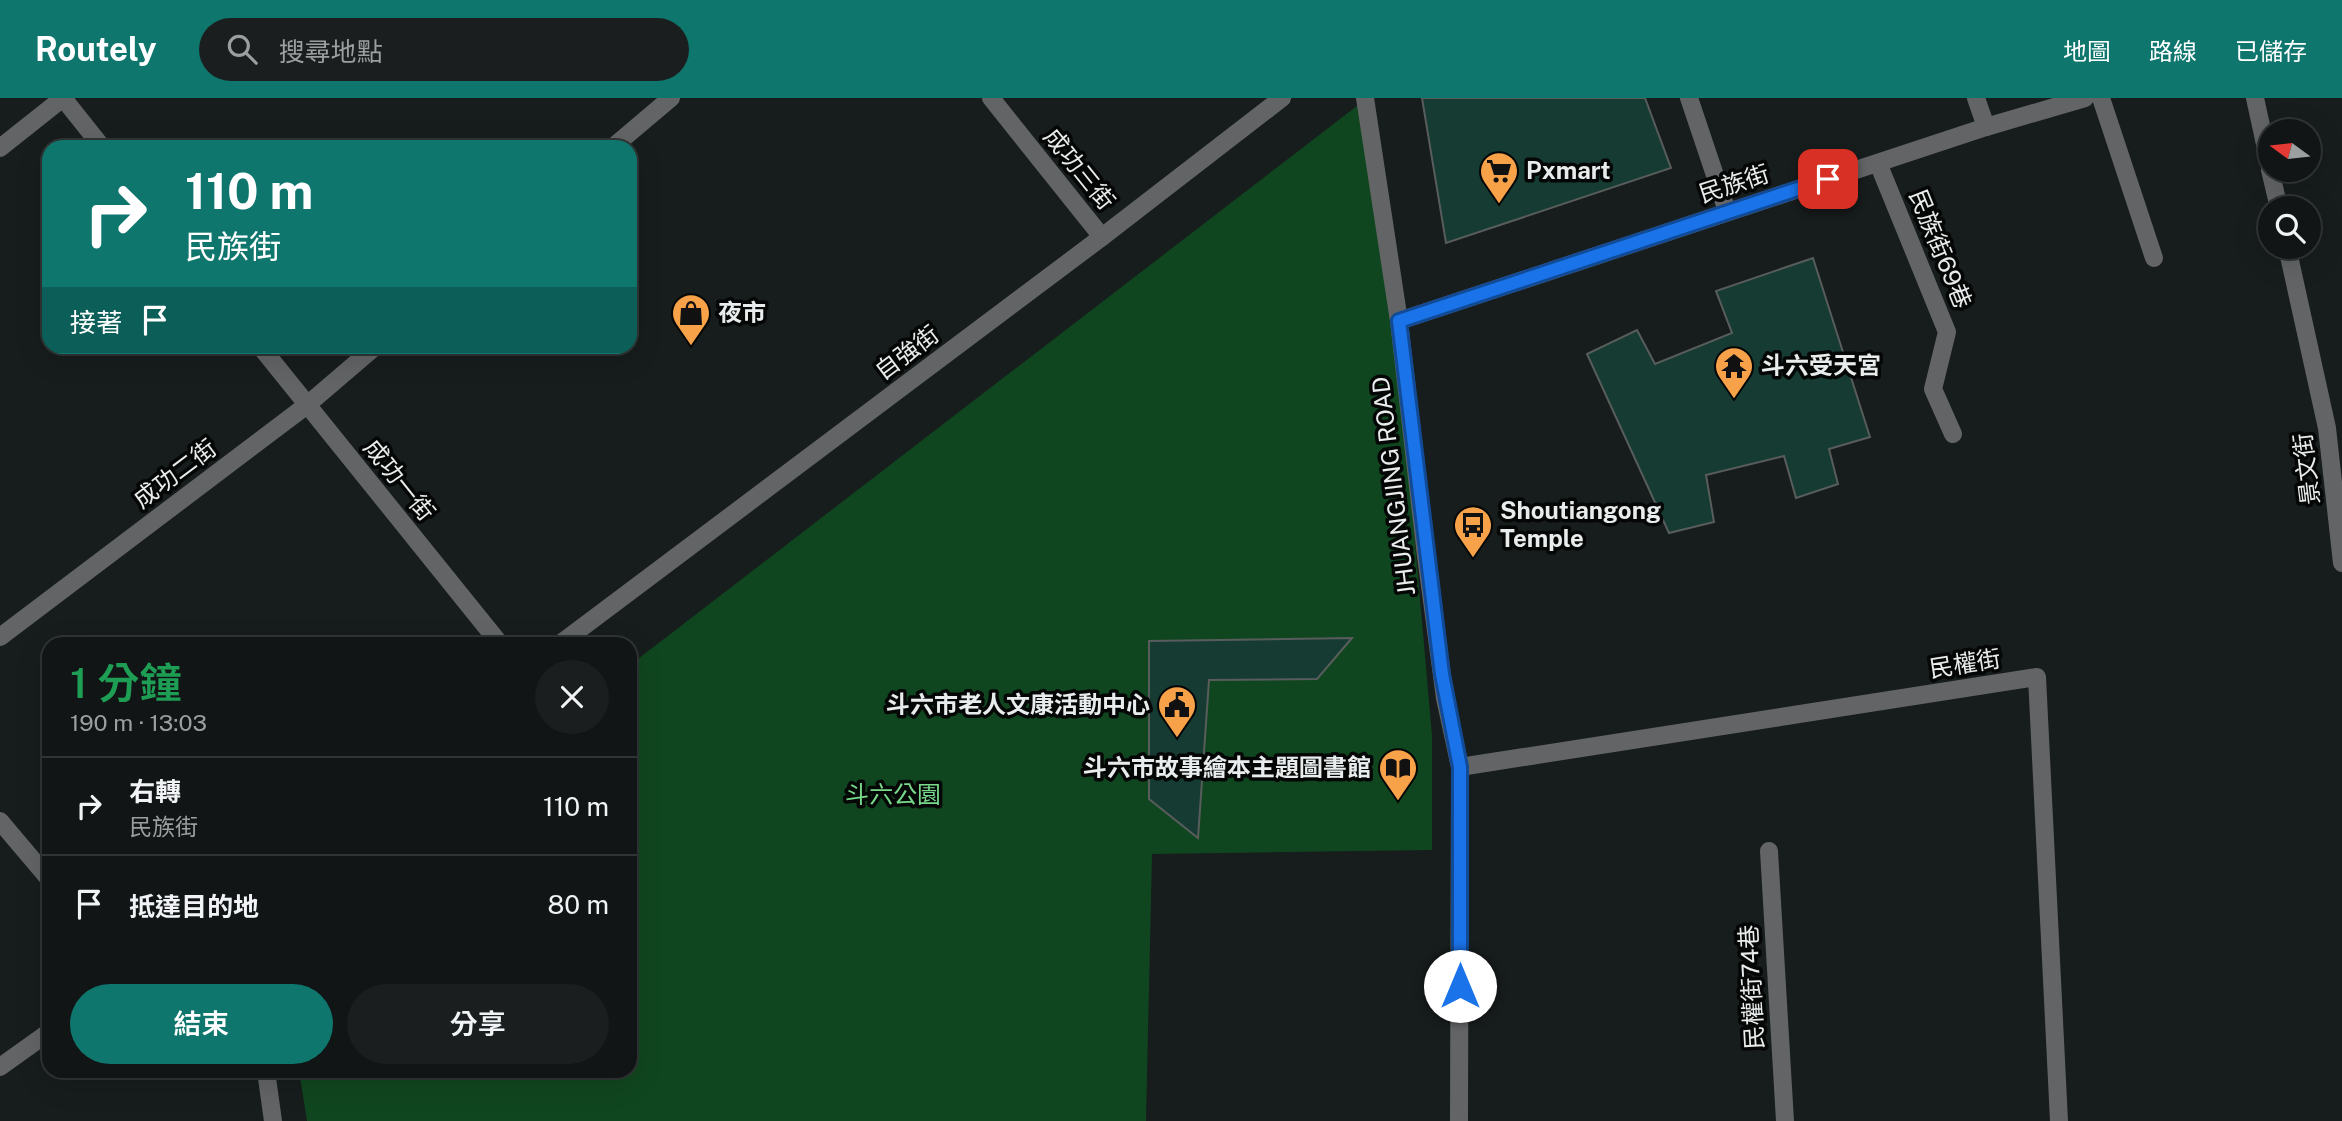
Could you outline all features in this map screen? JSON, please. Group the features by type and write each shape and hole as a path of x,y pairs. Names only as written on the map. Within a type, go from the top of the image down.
{"street":[{"path":"0,148 63,98 96,140"},
{"path":"621,140 671,98"},
{"name":"成功三街","path":"991,98 1102,237"},
{"name":"自強街","path":"569,637 1102,237 1282,98"},
{"name":"JHUANGJING ROAD","path":"1364,98 1399,321 1445,698 1460,767 1459,1121"},
{"path":"1689,98 1727,211"},
{"path":"1976,98 1986,127"},
{"name":"民族街","path":"1399,321 1727,211 1986,127 2085,98"},
{"path":"2101,98 2154,258"},
{"path":"2255,98 2260,119"},
{"name":"民族街69巷","path":"1878,163 1947,332 1933,389 1953,434"},
{"name":"景文街","path":"2290,259 2328,428 2342,563"},
{"name":"成功一街","path":"266,354 494,637"},
{"name":"成功二街","path":"0,637 307,405 367,354"},
{"name":"民權街","path":"1460,767 2037,677 2059,1121"},
{"path":"0,821 42,870"},
{"name":"民權街74巷","path":"1769,851 1785,1121"},
{"path":"0,1067 42,1037"},
{"path":"267,1078 273,1121"}],"green space":[{"name":"斗六公園","path":"1366,99 1406,440 1432,735 1432,850 1152,854 1146,1121 307,1121 300,1078 637,1078 637,660"}],"building":[{"name":"Pxmart","path":"1422,98 1645,98 1671,168 1446,243"},
{"name":"斗六受天宮","path":"1813,258 1870,437 1829,449 1838,484 1796,498 1784,456 1706,475 1714,522 1669,533 1587,354 1637,330 1655,364 1732,333 1716,291"},
{"name":"斗六市老人文康活動中心","path":"1352,638 1317,679 1209,680 1198,838 1149,799 1149,641"}],"place":[{"name":"Pxmart","path":"1499,205"},
{"name":"夜市","path":"691,347"},
{"name":"斗六受天宮","path":"1734,400"},
{"name":"Shoutiangong Temple","path":"1473,559"},
{"name":"斗六市老人文康活動中心","path":"1177,739"},
{"name":"斗六市故事繪本主題圖書館","path":"1398,802"}],"route":[{"path":"1460,986 1460,767 1445,698 1399,321 1828,179"}]}
